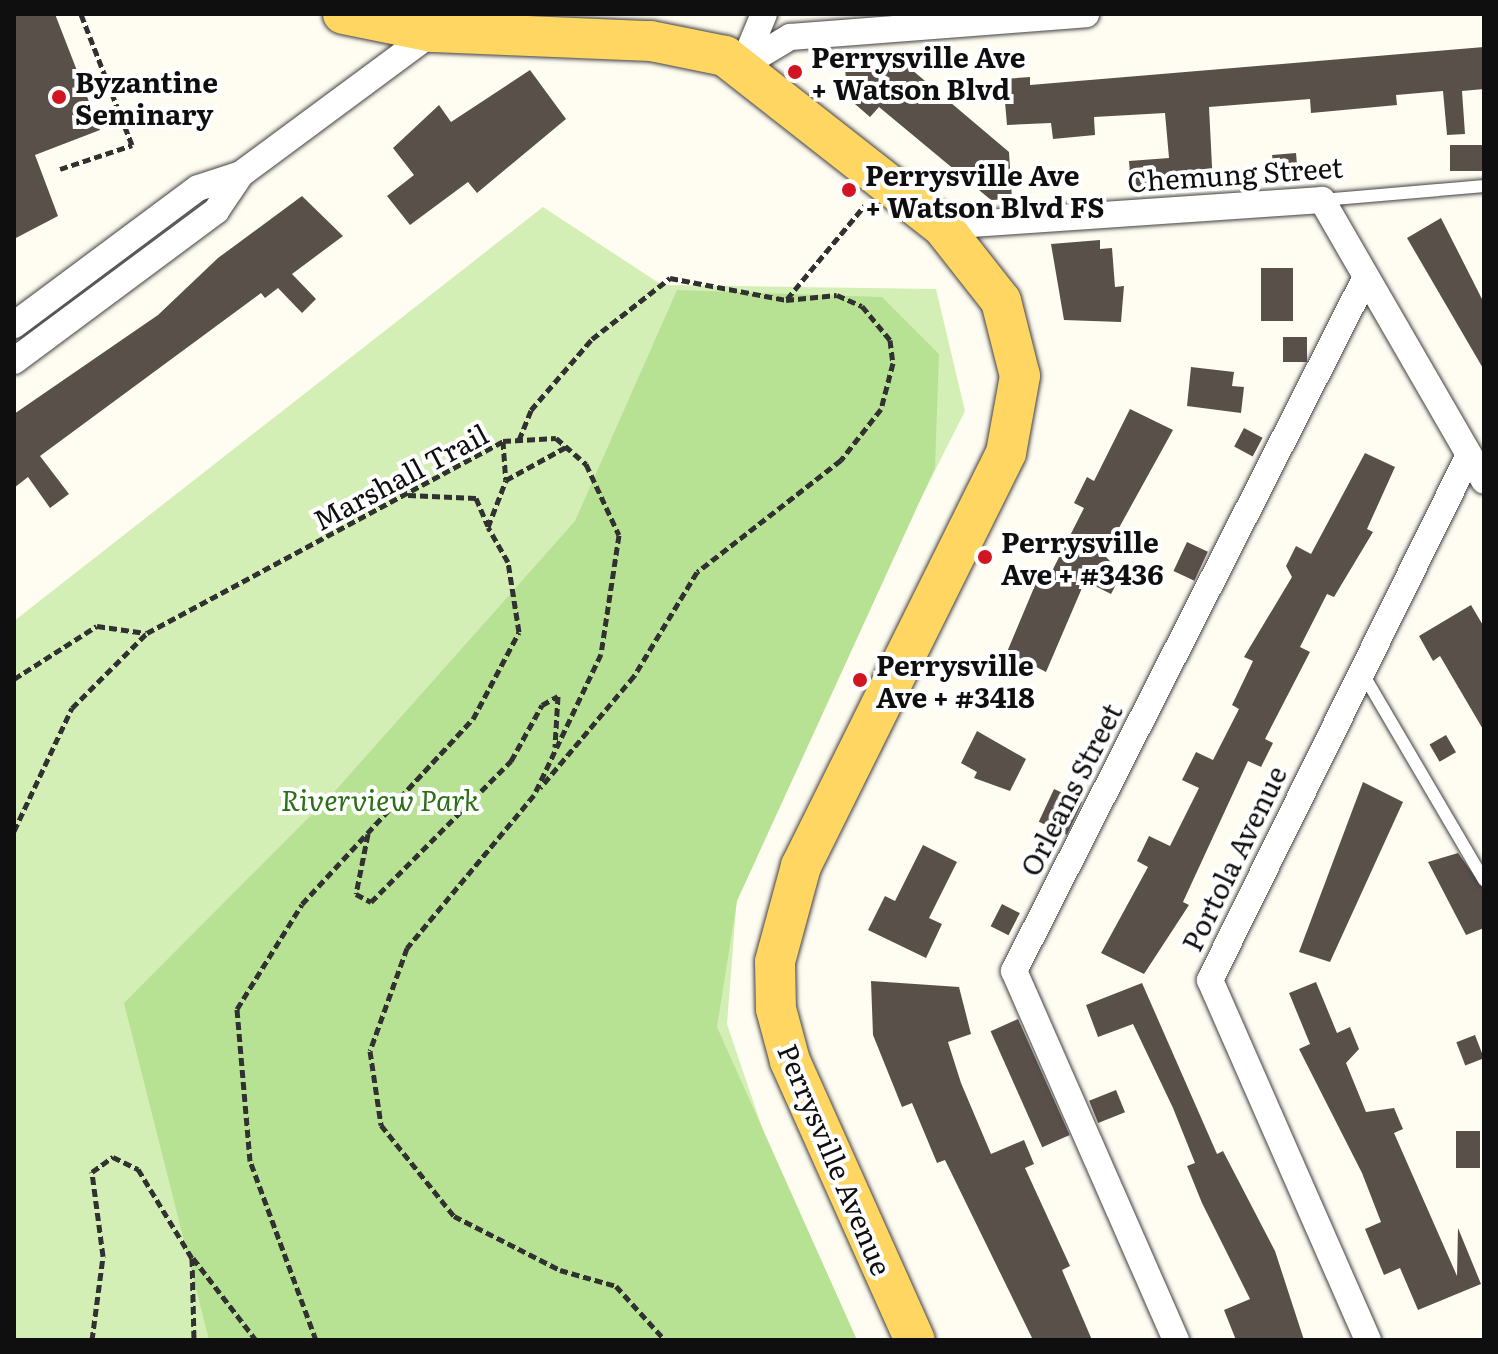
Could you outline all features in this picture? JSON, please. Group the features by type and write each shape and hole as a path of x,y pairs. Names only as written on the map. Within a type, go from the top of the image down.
{"main road":[{"name":"Perrysville Avenue","path":"343,14 433,32 671,42 743,65 942,226 982,267 1008,320 1020,376 1015,424 999,473 791,889 774,985 800,1088 915,1340"}],"street":[{"path":"743,65 764,14"},
{"path":"743,65 790,37 1086,14"},
{"path":"14,325 198,188 241,174 433,32"},
{"path":"14,361 216,211 241,174"},
{"path":"1322,200 1484,481"},
{"name":"Chemung Street","path":"942,226 1322,200"},
{"name":"Orleans Street","path":"1176,1340 1014,971 1366,277"},
{"name":"Portola Avenue","path":"1368,1340 1210,980 1469,455"}],"lane":[{"name":"Chemung Street","path":"1322,200 1484,186"},
{"path":"1361,671 1484,880"}],"path":[{"path":"60,169 132,145 81,14"},
{"path":"786,300 886,179"},
{"path":"519,440 531,410 592,339 670,278 786,300 837,295 877,322 890,340 893,363 881,409 841,460 697,572 634,676 407,948 370,1051 381,1125 454,1216 560,1270 616,1286 665,1340"},
{"name":"Marshall Trail","path":"14,831 72,708 147,633 503,441 556,438 566,447"},
{"path":"488,527 506,480 503,441"},
{"path":"506,480 566,447 586,464 619,535 601,654 534,795"},
{"path":"316,1340 250,1161 237,1009 302,904 473,719 519,632 508,562 476,498 404,495"},
{"path":"14,679 97,626 147,633"},
{"path":"368,833 356,894 371,902 511,761 542,705 558,696 554,753"},
{"path":"92,1340 103,1256 92,1172 113,1157 138,1169 192,1258 256,1340"},
{"path":"192,1258 194,1340"}],"green space":[{"name":"Riverview Park","path":"543,207 662,285 936,289 965,411 740,858 727,1024 834,1340 14,1340 14,621"},
{"name":"Riverview Park","path":"677,290 882,297 939,354 935,468 737,901 717,1027 857,1340 209,1340 124,1003 335,791 575,521"}],"building":[{"name":"Byzantine Seminary","path":"14,14 55,14 100,130 35,155 58,216 14,239"},
{"path":"1484,47 1484,89 1462,91 1465,134 1447,135 1443,91 1396,95 1397,105 1311,113 1310,99 1209,107 1213,186 1131,187 1129,161 1169,158 1165,113 1094,117 1095,135 1053,139 1051,123 1007,125 1003,79 1030,77 1030,85"},
{"path":"905,64 1009,152 1012,199 991,200 879,107 870,117 848,98 845,69"},
{"path":"530,70 566,119 477,193 468,182 410,225 387,196 414,175 393,148 439,105 451,122"},
{"path":"1450,145 1484,145 1484,171 1450,171"},
{"path":"1296,153 1298,176 1274,178 1272,155"},
{"path":"302,196 343,236 292,274 316,299 302,313 278,288 265,298 261,293 40,456 69,494 50,508 28,477 14,488 14,414 158,315 218,258"},
{"path":"1441,218 1484,303 1484,370 1407,238"},
{"path":"1100,240 1100,249 1112,248 1115,287 1124,286 1121,322 1064,320 1051,244"},
{"path":"1261,268 1293,268 1293,321 1261,321"},
{"path":"1283,337 1307,337 1307,362 1283,362"},
{"path":"1191,367 1234,372 1232,386 1244,387 1241,413 1187,406"},
{"path":"1130,409 1173,430 1104,555 1122,573 1111,594 1085,581 1046,672 1007,652 1041,571 1050,575 1084,508 1074,503 1087,477 1094,481"},
{"path":"1244,428 1263,438 1253,456 1234,447"},
{"path":"1365,453 1395,467 1367,529 1373,532 1334,597 1327,594 1300,647 1310,652 1265,739 1273,743 1261,767 1248,761 1183,902 1189,905 1144,974 1101,953 1148,867 1137,861 1149,836 1170,846 1199,788 1182,780 1196,752 1213,760 1239,709 1232,705 1253,661 1244,657 1292,577 1286,566 1296,546 1311,554"},
{"path":"1187,542 1208,552 1194,581 1173,571"},
{"path":"1471,605 1484,627 1484,731 1440,656 1433,661 1419,636"},
{"path":"977,731 1026,759 1010,791 974,778 977,772 961,763"},
{"path":"1446,735 1456,752 1440,762 1430,744"},
{"path":"1363,782 1403,802 1330,962 1299,952"},
{"path":"1054,789 1082,802 1067,835 1039,822"},
{"path":"923,845 957,862 929,918 942,924 926,958 868,930 885,896 895,901"},
{"path":"1458,853 1484,889 1484,928 1466,935 1428,862"},
{"path":"1002,904 1020,913 1008,935 991,926"},
{"path":"871,981 959,987 971,1034 948,1042 961,1083 991,1154 1024,1140 1034,1164 1025,1168 1070,1266 1062,1270 1092,1340 1033,1340 945,1160 937,1163 912,1103 902,1107 873,1035"},
{"path":"1316,982 1337,1033 1350,1027 1359,1049 1346,1063 1366,1112 1394,1108 1403,1129 1394,1133 1457,1276 1458,1228 1481,1284 1418,1310 1400,1268 1384,1275 1365,1229 1381,1222 1362,1173 1299,1049 1310,1044 1289,993"},
{"path":"1142,983 1217,1154 1223,1151 1275,1251 1304,1340 1236,1340 1224,1310 1250,1299 1187,1166 1195,1163 1173,1108 1133,1024 1098,1037 1086,1005"},
{"path":"1018,1019 1070,1135 1042,1147 991,1031"},
{"path":"1475,1035 1484,1058 1465,1066 1456,1042"},
{"path":"1116,1090 1125,1112 1098,1123 1089,1101"},
{"path":"1456,1131 1480,1131 1480,1168 1456,1168"}],"place":[{"name":"Perrysville Ave + Watson Blvd","path":"795,72"},
{"name":"Byzantine Seminary","path":"59,97"},
{"name":"Perrysville Ave + Watson Blvd FS","path":"849,190"},
{"name":"Perrysville Ave + #3436","path":"985,557"},
{"name":"Perrysville Ave + #3418","path":"860,680"}]}
